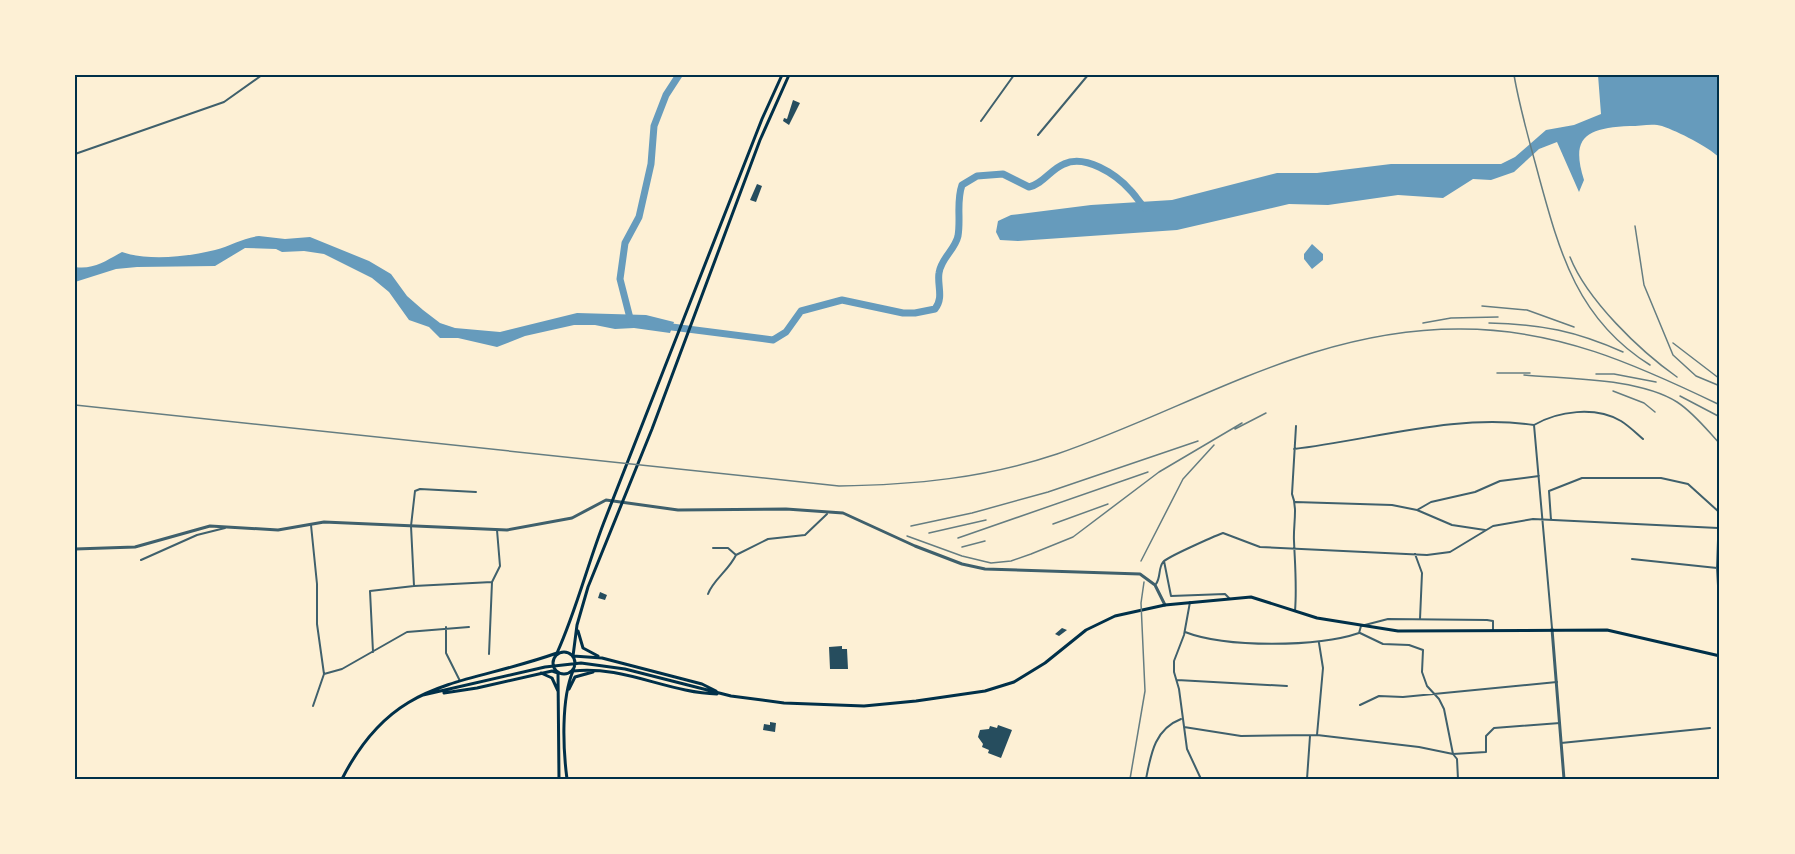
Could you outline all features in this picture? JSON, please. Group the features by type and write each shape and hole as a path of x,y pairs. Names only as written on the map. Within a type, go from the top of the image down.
{"main road":[{"path":"559,779 557,737 560,695 558,673 554,663 557,653 569,626 580,586 606,516 762,119 782,75"},
{"path":"567,779 565,737 568,696 573,671 577,625 588,587 652,429 763,132 789,75"},
{"path":"423,696 571,663 602,665 724,694 784,704 845,706 916,701 985,691 1026,676 1100,622 1130,611 1165,605 1257,597 1295,611 1361,626 1416,632 1552,629 1625,633 1720,656"},
{"path":"577,625 583,648 602,658"},
{"path":"342,779 372,730 399,708 441,686 557,653 566,651 573,656 602,658 702,684 724,694"},
{"path":"423,696 477,688 539,673 552,671 567,674 586,669 699,694 724,694"},
{"path":"539,673 552,678 560,695"},
{"path":"568,696 571,681 581,674 612,673"},
{"path":"557,737 565,737"}],"street":[{"path":"75,154 224,102 262,75"},
{"path":"981,121 1014,75"},
{"path":"1038,135 1088,75"},
{"path":"1294,449 1426,427 1513,422 1534,425 1560,413 1592,412 1620,420 1643,439"},
{"path":"1534,425 1564,779"},
{"path":"1295,611 1297,581 1295,502 1292,494 1296,426"},
{"path":"1417,510 1431,502 1475,492 1500,481 1539,476"},
{"path":"1551,520 1549,491 1582,478 1661,478 1688,484 1712,503 1719,512 1717,568 1720,621"},
{"path":"414,586 411,526 415,492 420,489 476,492"},
{"path":"75,549 135,547 210,526 278,530 324,522 497,530 572,518 606,500 678,510 786,509 827,514 843,513 915,546 974,567 999,571 1140,574 1155,585 1165,605"},
{"path":"1295,502 1392,505 1417,510 1452,525 1485,530"},
{"path":"708,594 711,586 729,569 736,555 768,539 805,535 827,514"},
{"path":"1155,585 1164,561 1170,555 1223,533 1260,547 1415,554 1450,552 1485,530 1504,523 1543,519 1718,528"},
{"path":"311,524 317,584 316,624 324,674 313,706"},
{"path":"141,560 197,536 228,527"},
{"path":"489,654 492,582 500,566 497,530"},
{"path":"713,548 728,548 736,555"},
{"path":"1415,554 1422,573 1420,619"},
{"path":"1632,559 1717,568"},
{"path":"1164,561 1168,589 1174,598 1225,594 1230,599"},
{"path":"373,652 370,591 492,582"},
{"path":"1190,603 1185,632 1174,661 1187,749 1201,779"},
{"path":"1359,633 1361,626 1388,619 1487,620 1493,621 1493,631"},
{"path":"324,674 342,669 373,652 389,640 407,632 446,627 469,627"},
{"path":"446,627 446,653 460,681"},
{"path":"1185,632 1195,636 1243,641 1318,642 1359,633 1383,644 1415,646 1423,650 1422,672 1427,686 1444,709 1456,759 1458,779"},
{"path":"1317,735 1323,668 1318,642"},
{"path":"1177,680 1287,686"},
{"path":"1360,705 1379,696 1403,697 1557,682"},
{"path":"1146,779 1154,744 1169,723 1181,718"},
{"path":"1184,727 1241,736 1317,735 1419,747 1453,754 1486,752 1486,736 1494,728 1560,723"},
{"path":"1562,743 1710,728"},
{"path":"1307,779 1310,736"}],"water":[{"path":"1598,75 1720,75 1720,158 1693,140 1662,126 1615,127 1593,132 1581,144 1580,165 1584,180 1579,192 1557,142 1539,149 1514,172 1491,180 1473,179 1443,198 1398,195 1328,205 1289,204 1177,230 1018,241 1000,240 996,232 998,221 1011,215 1091,205 1172,200 1277,173 1317,173 1391,164 1501,164 1515,157 1546,130 1574,125 1601,114"},
{"path":"259,236 285,239 310,237 369,261 391,274 407,296 423,310 440,323 455,328 500,332 577,313 646,315 674,322 670,333 634,328 615,329 595,325 574,325 525,336 497,347 458,338 440,338 429,327 409,320 389,292 372,278 324,254 304,251 282,252 276,249 245,248 215,266 116,269 75,282 75,267 94,266 122,252 155,257 192,255"},
{"path":"1312,244 1323,254 1323,260 1312,269 1304,259 1304,254"}],"building":[{"path":"793,100 800,103 789,125 783,121 784,118 787,119"},
{"path":"757,184 762,186 756,202 750,200"},
{"path":"600,592 607,595 605,600 598,598"},
{"path":"1062,628 1067,630 1059,636 1055,634"},
{"path":"842,646 842,649 847,649 848,669 830,669 829,647"},
{"path":"770,722 776,723 775,732 763,730 764,724 770,725"},
{"path":"998,725 1012,730 1001,758 988,753 989,750 982,747 983,744 978,737 980,730 989,729 990,726 997,728"}],"waterway":[{"path":"631,322 620,279 625,243 639,217 651,164 654,126 666,95 679,75"},
{"path":"664,326 773,340 786,332 801,311 842,300 903,313 935,309 939,300 940,268 958,236 959,198 962,185 977,176 1003,174 1029,187 1039,183 1064,164 1081,162 1109,172 1124,184 1145,208"}],"railway":[{"path":"1514,75 1522,114 1555,233 1575,283 1605,327 1625,347 1650,365"},
{"path":"1635,226 1644,285 1673,355 1696,376 1720,386"},
{"path":"1570,257 1589,290 1616,323 1631,339 1677,377"},
{"path":"1482,306 1527,310 1574,327"},
{"path":"1423,323 1451,318 1498,317"},
{"path":"1489,323 1558,330 1623,352"},
{"path":"75,405 839,486 949,479 1030,462 1108,435 1303,356 1354,342 1406,332 1461,329 1496,331 1563,342 1626,363 1720,405"},
{"path":"1673,343 1720,379"},
{"path":"1497,373 1530,373"},
{"path":"1596,374 1614,374 1656,382"},
{"path":"1524,375 1603,381 1643,388 1661,394 1689,411 1720,444"},
{"path":"1613,391 1644,403 1655,412"},
{"path":"1680,396 1720,417"},
{"path":"1235,429 1266,413"},
{"path":"907,536 962,556 991,563 1011,561 1073,537 1159,472 1242,423"},
{"path":"911,526 972,513 1048,492 1198,441"},
{"path":"1141,561 1183,479 1214,445"},
{"path":"958,538 1148,472"},
{"path":"1053,524 1108,504"},
{"path":"929,533 986,520"},
{"path":"962,547 985,541"},
{"path":"1130,779 1145,691 1141,603 1144,582"}]}
